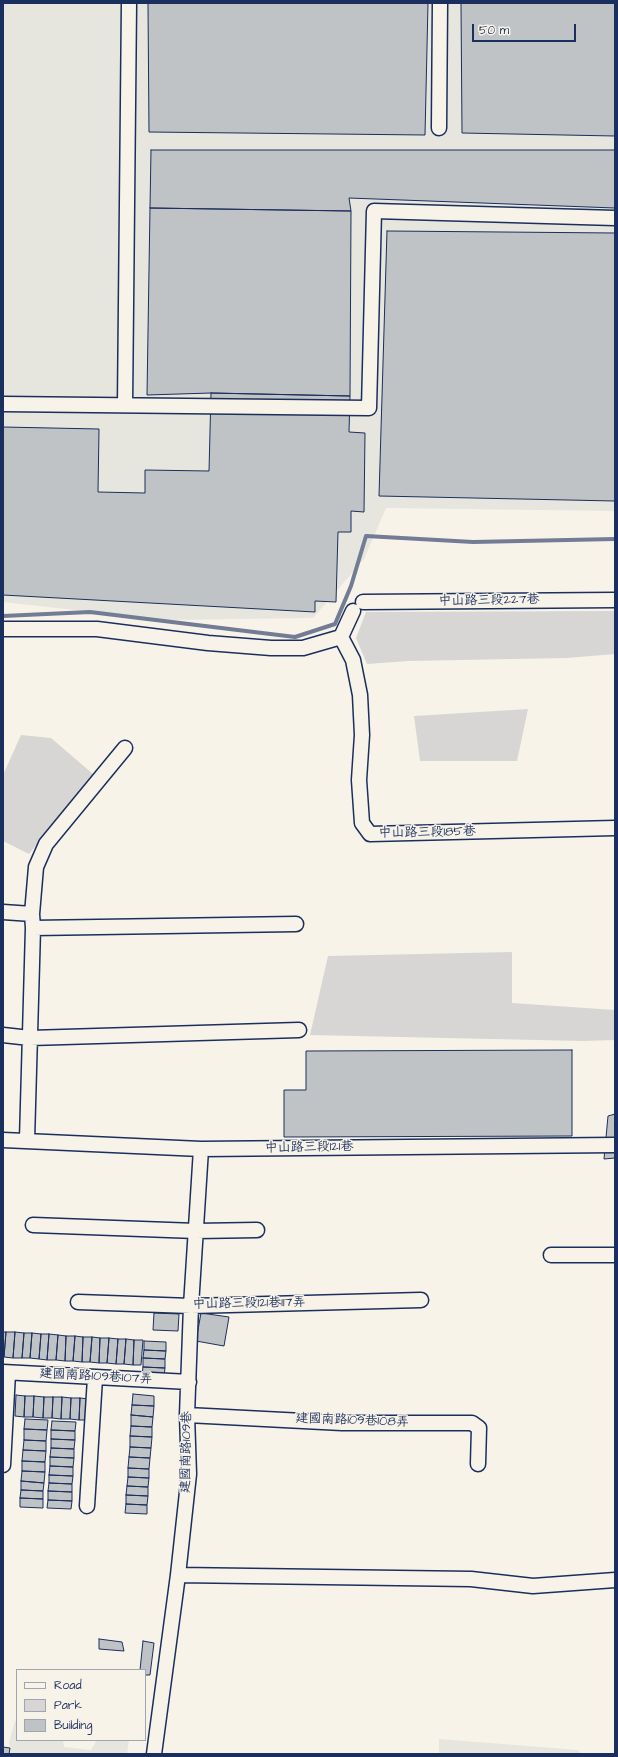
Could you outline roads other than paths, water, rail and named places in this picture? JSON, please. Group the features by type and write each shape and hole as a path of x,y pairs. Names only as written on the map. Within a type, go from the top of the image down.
{"street":[{"path":"125,405 129,3"},
{"path":"439,128 440,3"},
{"path":"3,404 369,408 374,211 615,218"},
{"name":"中山路三段227巷","path":"341,637 358,607 615,600"},
{"path":"3,629 97,629 208,643 271,648 303,648 341,637"},
{"name":"中山路三段185巷","path":"341,637 353,660 360,695 362,735 360,780 362,823 370,834 615,828"},
{"path":"27,1140 33,921 36,867 46,844 125,748"},
{"path":"3,912 33,921 296,924"},
{"path":"3,1035 30,1038 299,1030"},
{"name":"中山路三段121巷","path":"3,1140 201,1149 615,1144"},
{"name":"建國南路109巷","path":"154,1754 178,1575 189,1474 187,1415 191,1306 201,1149"},
{"path":"33,1225 196,1231 257,1230"},
{"path":"551,1255 615,1255"},
{"name":"中山路三段121巷117弄","path":"78,1302 191,1306 421,1300"},
{"path":"3,1465 6,1373"},
{"name":"建國南路109巷107弄","path":"6,1373 189,1382"},
{"path":"87,1506 96,1378"},
{"name":"建國南路109巷108弄","path":"187,1415 342,1423 472,1423 479,1428 478,1464"},
{"path":"178,1575 471,1579 533,1586 615,1580"}],"waterway":[{"path":"3,616 90,612 295,637 335,624 351,586 366,536 473,542 615,539"}]}
